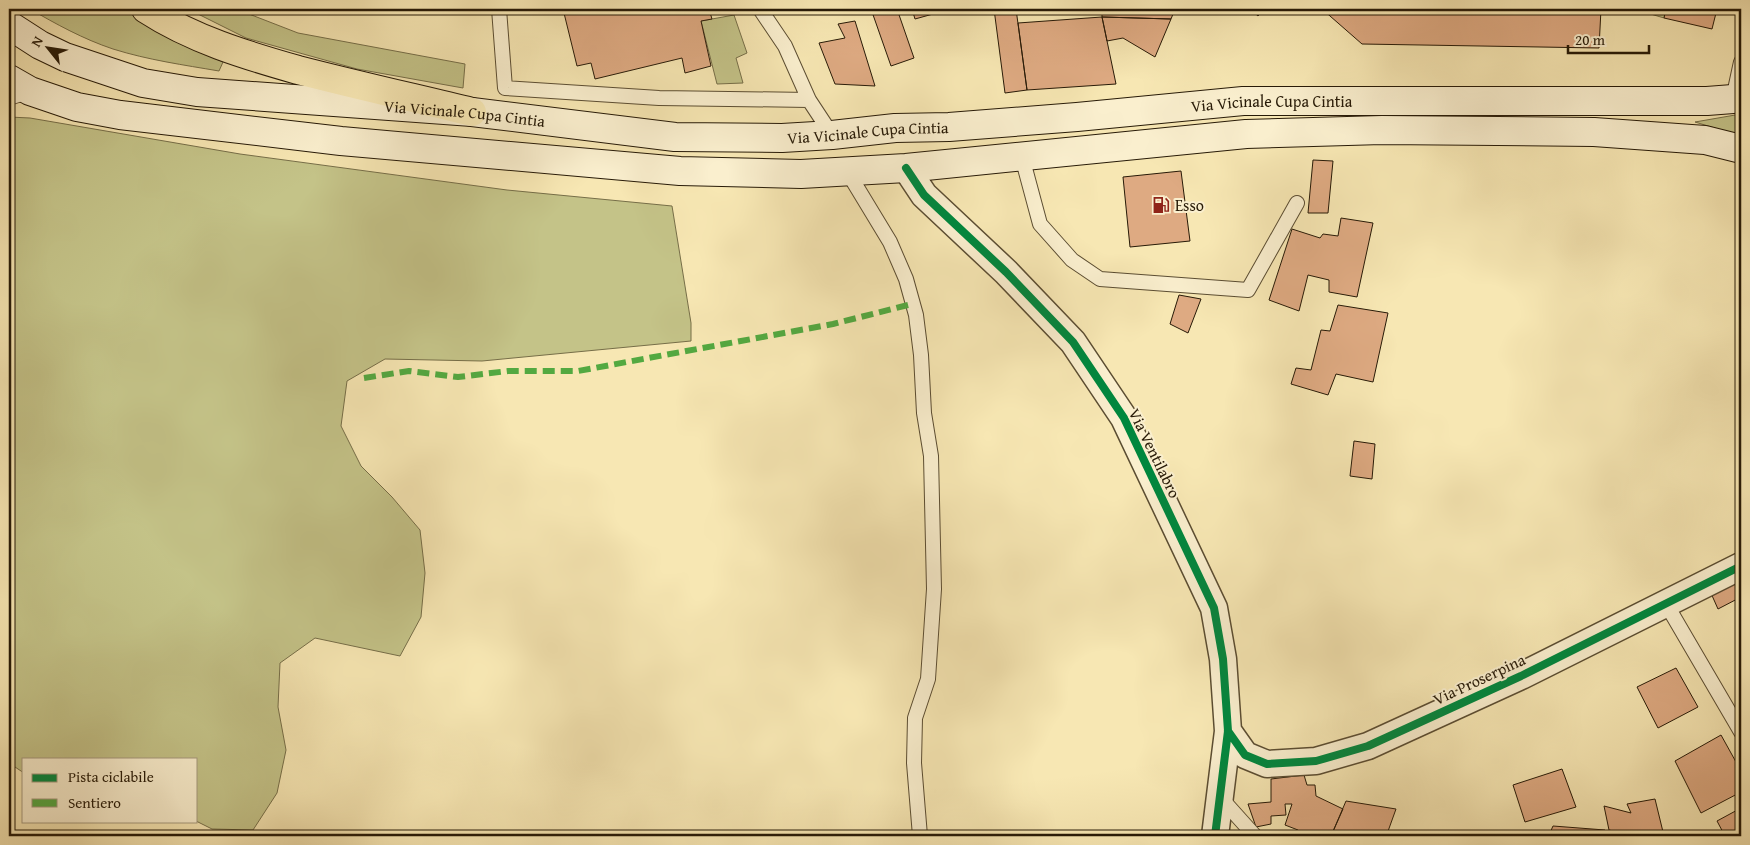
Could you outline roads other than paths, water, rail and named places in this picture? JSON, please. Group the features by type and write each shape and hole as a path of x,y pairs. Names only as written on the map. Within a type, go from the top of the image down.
{"highway":[{"path":"146,9 166,22 197,37 252,57 472,112"}],"main road":[{"name":"Via Vicinale Cupa Cintia","path":"9,25 40,44 65,56 143,83 197,92 472,112 675,137 782,138 832,135 895,128 949,127 1243,101 1707,102 1737,97"},
{"name":"Via Vicinale Cupa Cintia","path":"16,89 77,107 120,115 341,141 680,171 801,174 847,172 1022,157 1246,134 1382,130 1594,132 1705,140 1741,149"},
{"path":"906,168 906,152 910,141 918,132 949,127"}],"street":[{"name":"Via Ventilabro","path":"906,168 924,195 1006,272 1073,342 1124,418 1214,608 1223,659 1228,731 1215,836"},
{"name":"Via Proserpina","path":"1228,731 1245,755 1267,764 1316,761 1368,746 1521,676 1665,602 1741,566"}],"lane":[{"path":"499,9 505,88 659,98 809,100"},
{"path":"760,9 784,46 809,100 832,135"},
{"path":"1737,97 1741,62"},
{"path":"1022,157 1040,224 1072,260 1100,279 1248,290 1297,203"},
{"path":"847,172 890,242 906,279 916,315 921,355 924,413 931,456 934,588 928,679 915,718 914,763 920,836"},
{"path":"1665,602 1741,732"},
{"path":"1220,797 1255,836"}],"place":[{"name":"Esso","path":"1161,205"}]}
